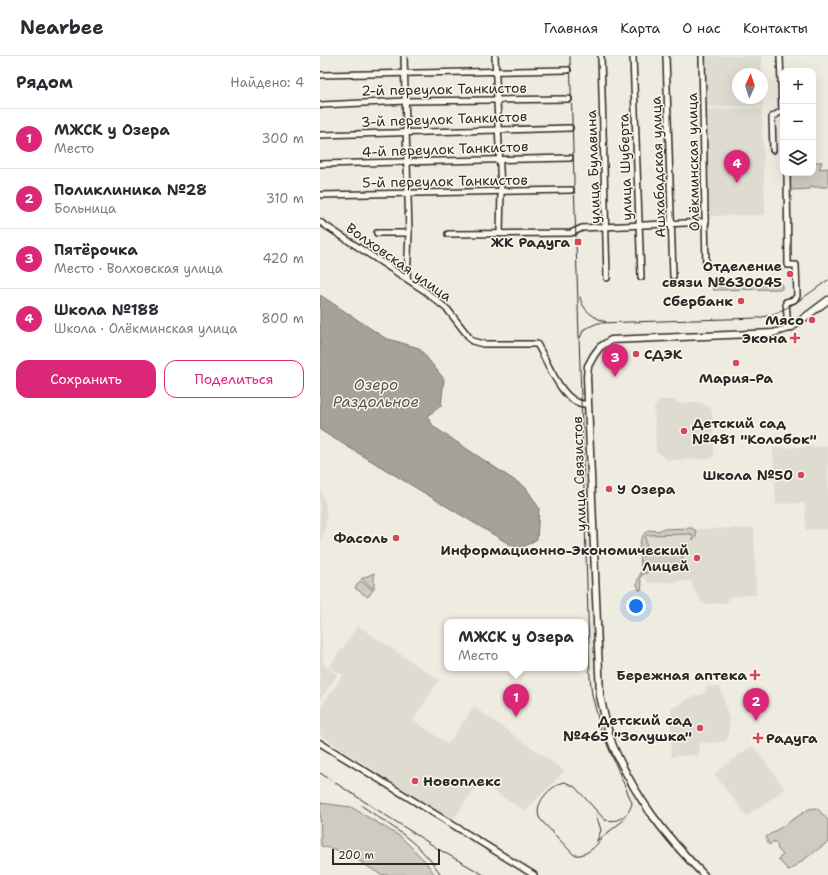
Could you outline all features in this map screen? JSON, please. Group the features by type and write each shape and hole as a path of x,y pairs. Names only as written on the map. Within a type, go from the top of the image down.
{"main road":[{"path":"788,329 828,300"},
{"name":"улица Связистов","path":"704,875 658,825 630,779 613,746 600,696 587,377 588,366 600,347 611,340 755,335 788,329"}],"street":[{"path":"404,56 409,233 407,280"},
{"path":"495,56 498,158 501,191 500,233"},
{"name":"улица Булавина","path":"601,56 607,227 607,278"},
{"name":"улица Шуберта","path":"633,56 641,277"},
{"name":"Ашхабадская улица","path":"666,56 674,276"},
{"name":"Олёкминская улица","path":"702,56 706,267"},
{"path":"773,150 772,117 782,111 780,56"},
{"path":"320,75 495,70 568,70"},
{"name":"2-й переулок Танкистов","path":"320,105 406,101 569,99"},
{"name":"3-й переулок Танкистов","path":"320,135 570,128"},
{"name":"4-й переулок Танкистов","path":"320,164 498,158 570,158"},
{"path":"787,176 788,265 796,264 797,296 794,300 786,302 788,329"},
{"name":"5-й переулок Танкистов","path":"320,195 571,190"},
{"name":"Волховская улица","path":"320,222 425,291 448,310 472,341 483,344 537,344 562,389 570,399 581,404 588,404"},
{"path":"448,234 571,233 582,228 706,222"},
{"path":"377,233 409,233"},
{"path":"320,743 534,875"}],"shaded area":[{"path":"706,56 762,56 762,68 732,68 732,104 763,104 763,106 707,107"},
{"path":"762,108 765,215 709,216 707,109"},
{"path":"816,162 822,162 819,169 828,168 828,187 812,187 812,185 810,189 790,190 791,176 816,176"},
{"path":"782,283 782,289 713,290 713,286"},
{"name":"Детский сад №481 \"Колобок\"","path":"658,400 675,400 678,403 702,403 712,410 714,455 711,459 667,460 656,451 654,408 658,404"},
{"name":"Школа №50","path":"828,446 828,529 806,530 805,503 776,504 773,448"},
{"path":"320,487 327,516 320,543"},
{"path":"692,528 696,531 696,537 693,540 692,534 647,535 645,537 647,549 681,549 683,563 678,567 648,566 648,572 640,578 642,584 641,590 639,590 637,581 641,572 640,544 641,539 648,530 658,531 662,529"},
{"name":"Информационно-Экономический Лицей","path":"754,528 756,595 732,596 725,603 703,604 693,588 692,581 648,583 641,573 639,542 649,530"},
{"path":"374,573 374,589 361,579"},
{"path":"360,581 373,590 368,597 355,588"},
{"path":"320,593 323,664 337,675 320,700"},
{"path":"358,626 439,680 413,720 448,744 474,707 565,771 525,811 479,782 452,821 320,735 320,708 343,675 329,667"},
{"name":"Детский сад №465 \"Золушка\"","path":"705,687 720,687 729,719 729,737 724,742 699,743 699,755 671,756 671,709 694,696 706,693"},
{"name":"Детский сад №465 \"Золушка\"","path":"750,747 754,747 785,789 747,816 714,774"},
{"path":"320,803 351,807 401,837 425,861 435,875 381,875 361,862 337,850 321,846"},
{"path":"817,808 828,820 828,842 788,870 778,859 783,855 777,848 778,846 774,841 769,845 766,837 809,809"}],"water":[{"name":"Озеро Раздольное","path":"320,295 385,338 419,348 444,379 441,406 427,416 434,427 526,488 539,508 537,539 519,550 320,430"}],"tram line":[{"path":"570,56 590,678 592,695 601,730 632,803 631,808 622,818 610,821 605,820 575,787 565,782 554,787 544,796 538,813 540,819 574,855 590,851 602,838"},
{"path":"580,338 584,329 598,323 758,318 768,316 803,298 828,280"},
{"path":"580,297 583,306 589,313 606,322"},
{"path":"596,815 601,830 597,841"},
{"path":"597,841 624,820"}],"railway":[{"path":"320,773 440,850 484,875"},
{"path":"362,806 405,836 425,854 441,875"}],"place":[{"name":"Школа №188","path":"737,183"},
{"name":"ЖК Радуга","path":"578,242"},
{"name":"Отделение связи №630045","path":"790,274"},
{"name":"Сбербанк","path":"741,301"},
{"name":"Мясо","path":"812,320"},
{"name":"Экона","path":"795,338"},
{"name":"СДЭК","path":"636,354"},
{"name":"Мария-Ра","path":"736,363"},
{"name":"Пятёрочка","path":"615,377"},
{"name":"Детский сад №481 \"Колобок\"","path":"684,431"},
{"name":"Школа №50","path":"801,475"},
{"name":"У Озера","path":"609,489"},
{"name":"Фасоль","path":"396,538"},
{"name":"Информационно-Экономический Лицей","path":"697,558"},
{"name":"Бережная аптека","path":"755,675"},
{"name":"МЖСК у Озера","path":"516,717"},
{"name":"Поликлиника №28","path":"756,721"},
{"name":"Детский сад №465 \"Золушка\"","path":"700,728"},
{"name":"Радуга","path":"758,738"},
{"name":"Новоплекс","path":"415,781"}]}
